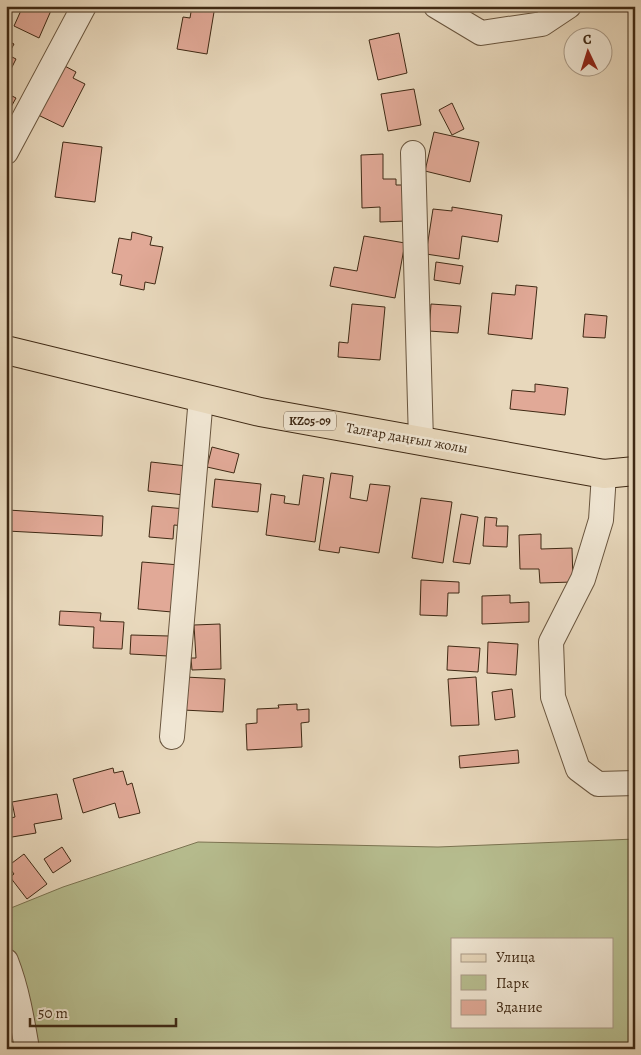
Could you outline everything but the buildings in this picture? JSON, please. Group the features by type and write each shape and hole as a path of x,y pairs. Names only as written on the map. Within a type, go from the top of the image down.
{"main road":[{"name":"Талғар даңғыл жолы","path":"6,350 260,412 604,474 635,472"}],"street":[{"path":"6,152 84,6"},
{"path":"436,6 481,33 542,24 569,6"},
{"path":"413,153 421,441"},
{"path":"172,737 201,398"},
{"path":"604,474 601,520 584,580 550,642 552,697 578,769 598,784 635,783"},
{"path":"6,961 14,980 27,1049"}],"green space":[{"path":"635,839 635,1049 6,1049 6,910 63,887 198,842 438,847"}]}
